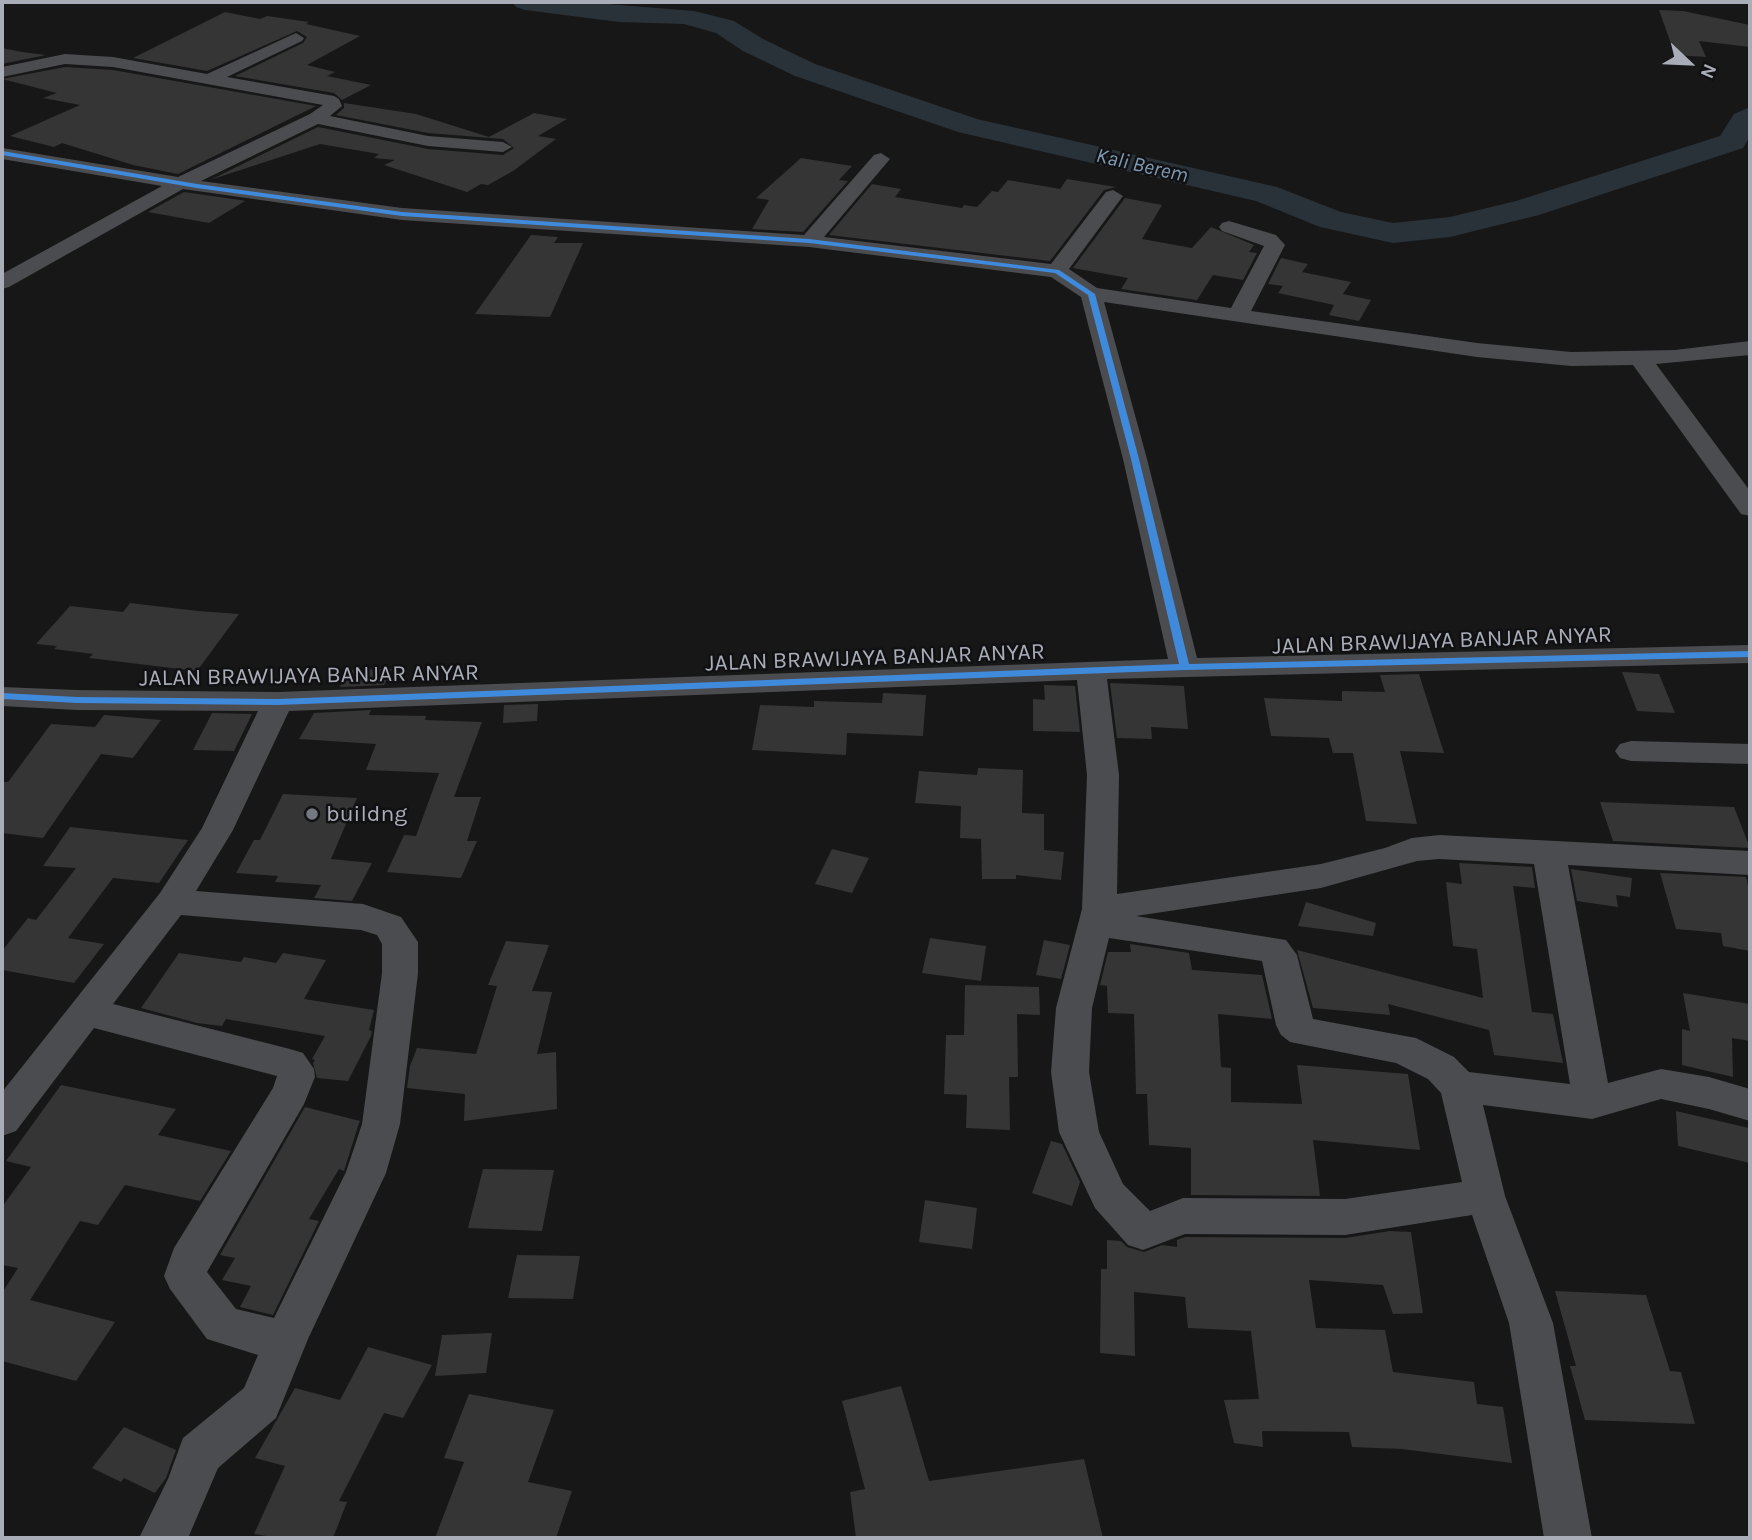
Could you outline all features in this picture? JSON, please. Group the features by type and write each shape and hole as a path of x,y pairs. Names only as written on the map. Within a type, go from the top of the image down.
{"street":[{"path":"211,78 296,38"},
{"path":"2,72 65,59 84,58 292,92 333,103 328,112 181,183 2,283"},
{"path":"316,118 428,141 503,147"},
{"path":"2,153 181,183 402,214 809,242 1058,271 1091,294 1521,355 1571,359 1640,359 1750,348"},
{"path":"809,242 881,159"},
{"path":"1058,271 1113,196"},
{"path":"1229,227 1269,239 1275,245 1237,314"},
{"path":"1091,294 1135,459 1185,667"},
{"path":"1640,359 1750,508"},
{"name":"JALAN BRAWIJAYA BANJAR ANYAR","path":"2,695 77,700 278,702 939,676 1091,673 1185,667 1750,654"},
{"path":"1091,673 1103,775 1097,916 1074,1008 1070,1072 1079,1132 1109,1196 1143,1232 1183,1216 1345,1217 1485,1196"},
{"path":"2,1120 172,902 217,830 278,702"},
{"path":"1631,751 1750,754"},
{"path":"1097,916 1321,876 1393,858 1412,850 1439,847 1750,863"},
{"path":"1549,853 1592,1103"},
{"path":"163,1538 188,1488 199,1454 260,1403 286,1340 366,1173 381,1124 400,973 400,943 389,926 363,917 172,902"},
{"path":"1097,916 1274,949 1279,955 1294,1025 1303,1032 1403,1049 1441,1068 1459,1086 1485,1196 1531,1323 1569,1538"},
{"path":"86,1012 274,1059 290,1064 295,1069 296,1077 290,1093 189,1261 185,1276 222,1325 251,1334 286,1340"},
{"path":"1459,1086 1592,1103 1661,1084 1709,1093 1750,1105"}],"building":[{"path":"1659,10 1683,11 1750,25 1750,47 1699,41 1706,57 1675,55"},
{"path":"225,12 260,19 267,16 309,22 306,24 360,36 307,65 335,72 327,76 371,85 342,100 334,93 235,76 303,43 307,37 297,31 207,71 133,58"},
{"path":"2,48 22,52 46,55 2,64"},
{"path":"65,67 113,70 316,106 178,174 133,165 62,143 54,147 10,136 80,105 43,98 57,93 2,79"},
{"path":"344,103 416,114 489,137 534,113 567,119 538,136 556,139 513,171 488,185 481,184 467,192 384,165 395,160 374,158 379,154 320,144 210,180 318,127 428,149 503,155 514,148 503,139 428,133 336,115 344,108"},
{"path":"801,158 852,166 839,180 848,181 803,232 752,229 769,200 756,198"},
{"path":"1067,179 1116,187 1104,190 1050,261 829,235 872,184 901,189 895,197 962,208 964,205 977,207 992,191 998,192 1008,180 1060,189"},
{"path":"184,192 245,201 209,223 148,212"},
{"path":"1125,198 1162,205 1142,239 1192,248 1211,227 1254,245 1249,252 1257,253 1243,280 1213,275 1197,300 1121,289 1128,278 1073,268"},
{"path":"531,235 558,237 554,243 583,243 550,317 475,314"},
{"path":"1281,258 1308,264 1302,272 1351,282 1343,294 1371,300 1359,321 1329,315 1334,305 1278,293 1283,286 1268,284"},
{"path":"130,603 239,614 197,671 89,658 93,654 36,644 70,606 123,612"},
{"path":"392,669 384,685 340,687 346,670"},
{"path":"1622,672 1659,674 1675,713 1637,711"},
{"path":"1419,674 1444,753 1400,751 1417,824 1366,821 1353,753 1333,753 1329,738 1271,736 1264,698 1342,701 1342,691 1385,692 1380,675"},
{"path":"1110,683 1184,686 1188,729 1151,727 1152,739 1117,738"},
{"path":"1044,685 1075,686 1080,732 1033,731 1033,699 1045,700"},
{"path":"883,693 926,695 923,736 847,733 846,755 752,750 760,705 814,707 814,701 882,703"},
{"path":"538,704 537,721 503,723 504,705"},
{"path":"371,710 369,715 426,716 425,720 482,722 454,797 481,797 467,841 477,841 461,878 387,872 404,835 416,836 439,773 366,770 376,744 299,739 314,713"},
{"path":"212,713 252,714 234,751 193,750"},
{"path":"104,715 161,720 133,758 101,754 43,838 2,833 2,782 8,782 51,724 95,727"},
{"path":"978,768 1023,770 1022,813 1044,814 1044,850 1064,852 1061,880 1016,875 1016,879 982,879 981,839 960,838 961,806 915,803 919,771 977,775"},
{"path":"283,794 357,798 331,859 372,863 352,901 314,898 321,885 275,882 278,876 236,873 254,840 260,840"},
{"path":"1600,802 1734,807 1750,848 1613,841"},
{"path":"70,827 188,840 159,883 113,878 68,938 104,944 74,983 2,970 2,951 28,918 36,920 76,868 43,866"},
{"path":"832,849 869,858 852,893 815,884"},
{"path":"1459,863 1532,867 1535,888 1513,886 1532,1012 1553,1014 1563,1063 1494,1055 1489,1030 1388,1004 1390,1015 1313,1008 1297,950 1483,998 1477,949 1453,946 1446,882 1462,884"},
{"path":"1571,869 1632,878 1630,897 1616,895 1618,907 1577,901"},
{"path":"1660,873 1746,877 1750,895 1750,951 1723,946 1721,933 1676,929"},
{"path":"1306,902 1376,923 1373,936 1298,926"},
{"path":"930,938 986,946 981,981 922,973"},
{"path":"1044,940 1070,945 1061,979 1036,975"},
{"path":"506,941 549,945 532,991 552,992 537,1054 556,1052 557,1109 464,1121 465,1094 407,1088 410,1066 417,1048 476,1054 497,986 488,985"},
{"path":"1130,944 1189,953 1192,970 1262,975 1272,1019 1218,1014 1221,1067 1231,1068 1231,1102 1302,1104 1297,1065 1408,1074 1420,1150 1313,1140 1320,1196 1191,1195 1191,1148 1149,1145 1147,1094 1136,1094 1134,1014 1108,1013 1107,986 1100,985 1108,952 1131,952"},
{"path":"179,953 241,962 244,957 276,963 283,953 326,960 304,999 374,1010 369,1030 372,1031 371,1036 348,1081 317,1078 313,1063 315,1060 312,1059 325,1036 226,1019 222,1026 197,1023 141,1008"},
{"path":"965,985 1039,987 1040,1015 1017,1014 1018,1077 1009,1077 1010,1130 966,1128 967,1095 944,1094 946,1035 964,1035"},
{"path":"1683,993 1750,1004 1750,1041 1732,1038 1733,1077 1682,1065 1682,1029 1690,1031"},
{"path":"61,1085 176,1109 158,1135 231,1151 200,1201 125,1185 98,1225 80,1221 30,1300 115,1322 76,1381 2,1361 2,1293 18,1268 2,1265 2,1207 31,1167 6,1161"},
{"path":"305,1107 360,1121 344,1171 339,1169 309,1219 319,1221 273,1315 240,1307 251,1286 222,1280 235,1258 220,1255"},
{"path":"1676,1111 1749,1128 1750,1163 1678,1146"},
{"path":"1051,1141 1062,1144 1080,1182 1072,1206 1032,1193"},
{"path":"483,1169 554,1170 542,1231 468,1228"},
{"path":"925,1200 977,1208 972,1249 919,1242"},
{"path":"1390,1231 1411,1232 1423,1313 1393,1314 1383,1285 1309,1280 1316,1328 1385,1330 1393,1372 1474,1382 1477,1404 1503,1407 1512,1463 1402,1449 1352,1447 1349,1432 1262,1431 1263,1447 1234,1443 1224,1400 1259,1399 1251,1331 1188,1328 1185,1297 1134,1292 1135,1356 1100,1353 1101,1269 1107,1269 1107,1240 1121,1241 1127,1247 1144,1252 1162,1245 1177,1247 1177,1240 1185,1237 1345,1238"},
{"path":"517,1255 580,1256 573,1299 508,1298"},
{"path":"1555,1291 1646,1295 1670,1371 1681,1372 1695,1424 1585,1420 1570,1366 1576,1366"},
{"path":"492,1333 486,1373 435,1376 442,1335"},
{"path":"368,1347 432,1365 403,1418 384,1413 339,1501 347,1502 333,1538 265,1538 266,1536 254,1534 285,1466 255,1458 295,1388 340,1400"},
{"path":"901,1386 929,1481 1084,1459 1103,1538 856,1538 850,1492 865,1489 842,1401"},
{"path":"469,1394 554,1410 528,1482 572,1491 556,1538 435,1538 464,1462 444,1458"},
{"path":"124,1427 176,1450 166,1478 155,1493 124,1478 121,1482 92,1468"}],"waterway":[{"name":"Kali Berem","path":"525,2 619,14 685,16 725,27 753,45 805,70 969,126 1266,194 1332,220 1393,233 1450,227 1527,208 1732,142 1744,120 1750,116"}],"cycle path":[{"path":"2,153 197,186 402,214 809,241 1057,271 1091,294 1135,459 1185,667"},
{"path":"2,696 77,700 278,702 1185,667 1750,654"}],"place":[{"name":"buildng","path":"312,814"}]}
